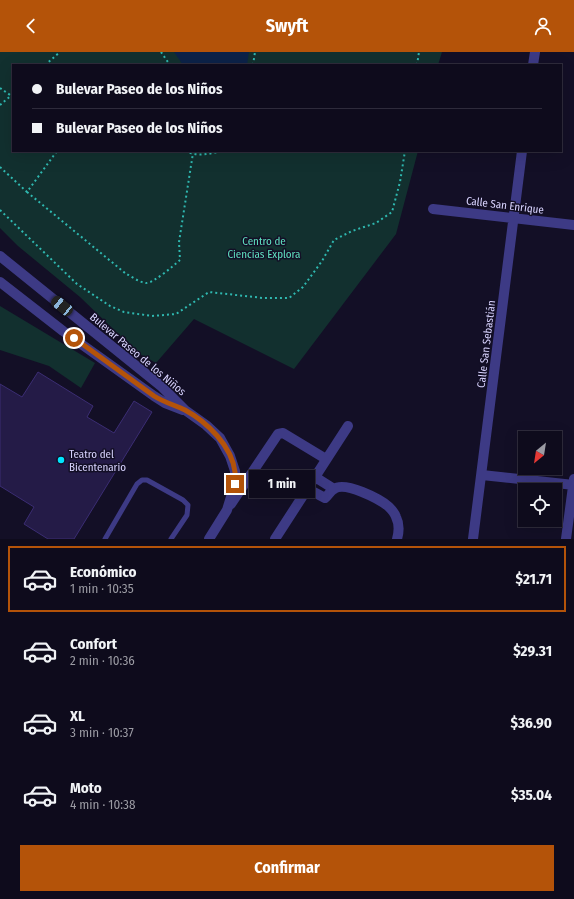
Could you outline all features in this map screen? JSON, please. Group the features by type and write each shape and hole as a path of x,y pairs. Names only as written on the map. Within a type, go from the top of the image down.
{"street":[{"path":"533,64 535,52"},
{"name":"Calle San Sebastián","path":"473,539 522,152"},
{"name":"Calle San Enrique","path":"433,209 574,225"},
{"name":"Bulevar Paseo de los Niños","path":"0,256 161,386 185,410 206,425 220,438 230,456 235,471 235,484 227,510 209,539"},
{"name":"Bulevar Paseo de los Niños","path":"0,282 154,396 165,403 185,410"},
{"path":"276,539 348,426"},
{"path":"227,510 278,434 283,433 326,459"},
{"path":"482,475 574,483 566,539"},
{"path":"315,477 334,488 352,488 365,493 389,508 396,518 399,530 397,539"},
{"path":"308,489 325,498 334,488"}],"lane":[{"path":"105,539 137,484 142,480 147,480 183,500 188,505 187,515 171,539"}],"path":[{"path":"47,64 60,52"},
{"path":"161,52 169,64"},
{"path":"253,64 255,52"},
{"path":"417,64 418,52"},
{"path":"0,88 12,95 0,105"},
{"path":"27,192 56,152"},
{"path":"189,152 208,155 218,152"},
{"path":"0,210 77,284 110,306 124,312 152,316 176,314 209,292 263,298 289,298 303,287 322,261 334,240 352,231 376,223 392,212 400,182 405,152"},
{"path":"0,167 27,192 125,273 146,282 152,281 180,260 179,242 193,153"}],"green space":[{"name":"Centro de Ciencias Explora","path":"0,52 442,52 438,64 12,64 12,152 418,152 396,234 294,369 194,319 156,363 138,353 80,297 18,246 0,228"},
{"path":"0,306 95,363 81,388 49,366 0,350"}],"water":[{"path":"174,52 249,52 247,64 182,64"}],"building":[{"name":"Teatro del Bicentenario","path":"38,372 93,406 87,417 114,433 134,401 152,412 74,539 48,539 24,524 34,507 0,486 0,384 22,397"}],"place":[{"name":"Teatro del Bicentenario","path":"61,460"}],"route":[{"path":"74,338 154,396 165,403 185,410 206,425 220,438 230,456 235,471 235,484"}]}
